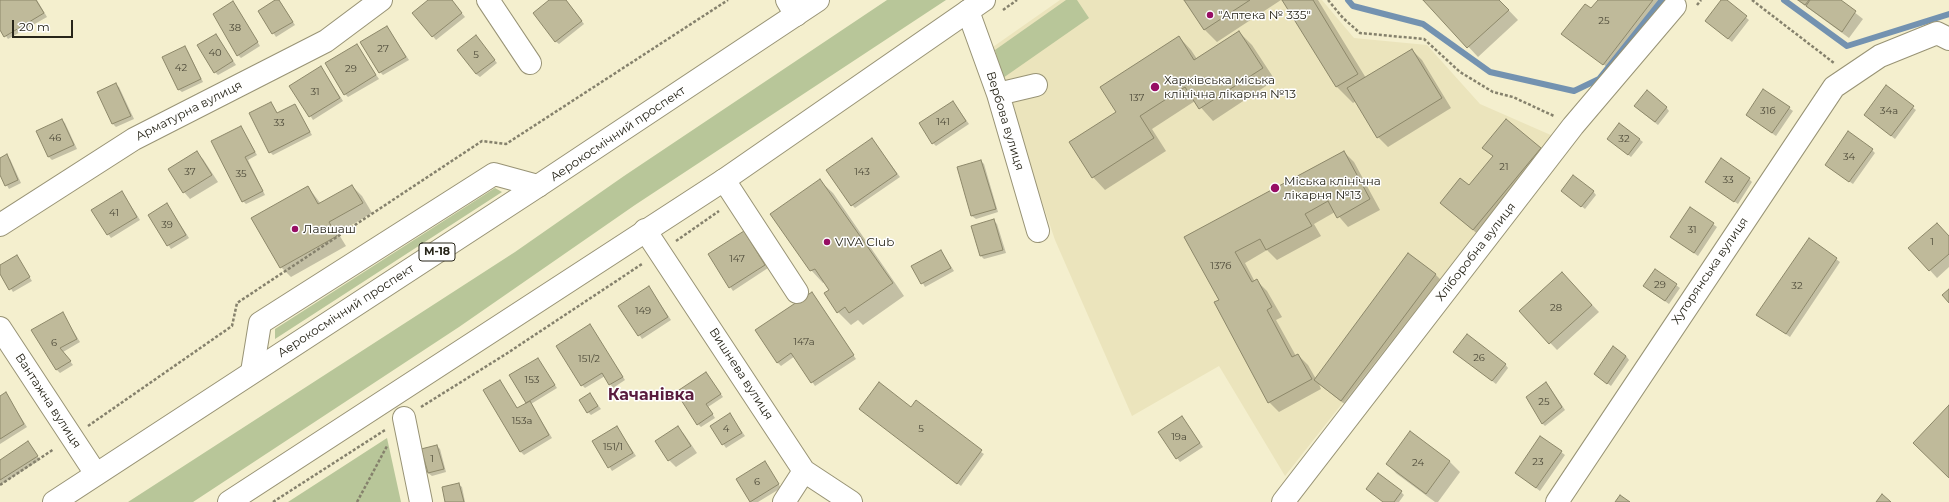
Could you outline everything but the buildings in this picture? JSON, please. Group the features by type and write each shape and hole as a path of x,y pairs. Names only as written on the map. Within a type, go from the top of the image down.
{"street":[{"name":"Арматурна вулиця","path":"0,225 134,139 326,41 380,0"},
{"path":"488,0 530,63"},
{"name":"Аерокосмічний проспект","path":"54,502 538,186 792,7 818,0"},
{"path":"229,502 724,180 976,6"},
{"name":"Вербова вулиця","path":"976,6 998,94 1038,231"},
{"name":"Хліборобна вулиця","path":"1283,502 1573,126 1685,7"},
{"name":"Хуторянська вулиця","path":"1557,502 1834,88 1880,56 1937,33 1949,40"},
{"path":"998,94 1036,85"},
{"path":"252,372 260,323 494,174 538,186"},
{"path":"724,180 797,292"},
{"name":"Вишнева вулиця","path":"645,230 804,471 852,502"},
{"name":"Вантажна вулиця","path":"0,328 96,474"},
{"path":"404,418 421,502"},
{"path":"784,502 804,471"}],"path":[{"path":"1328,0 1343,18 1360,33 1424,39 1460,72 1492,92 1513,97 1573,126"},
{"path":"1685,7 1701,0"},
{"path":"1752,0 1831,59 1846,79"},
{"path":"357,502 375,466 404,418"}],"shaded area":[{"name":"Міська клінічна лікарня №13","path":"1060,0 1322,0 1354,38 1427,45 1480,104 1553,136 1285,476 1219,366 1132,416 1055,240 990,49"}],"green space":[{"path":"887,0 946,0 635,205 459,327 193,502 128,502 515,252 624,176"},
{"path":"1066,0 1077,0 1089,18 1003,78 995,50"},
{"path":"495,188 502,192 275,339 275,329"},
{"path":"387,438 401,502 288,502"}],"waterway":[{"path":"1348,0 1353,6 1423,24 1490,72 1574,91 1599,79 1662,0"},
{"path":"1784,0 1847,46 1949,14"}],"place":[{"name":"\"Аптека № 335\"","path":"1210,15"},
{"name":"Харківська міська клінічна лікарня №13","path":"1155,87"},
{"name":"Міська клінічна лікарня №13","path":"1275,188"},
{"name":"Лавшаш","path":"295,229"},
{"name":"VIVA Club","path":"827,242"}],"district":[{"name":"Качанівка","path":"651,395"}]}
